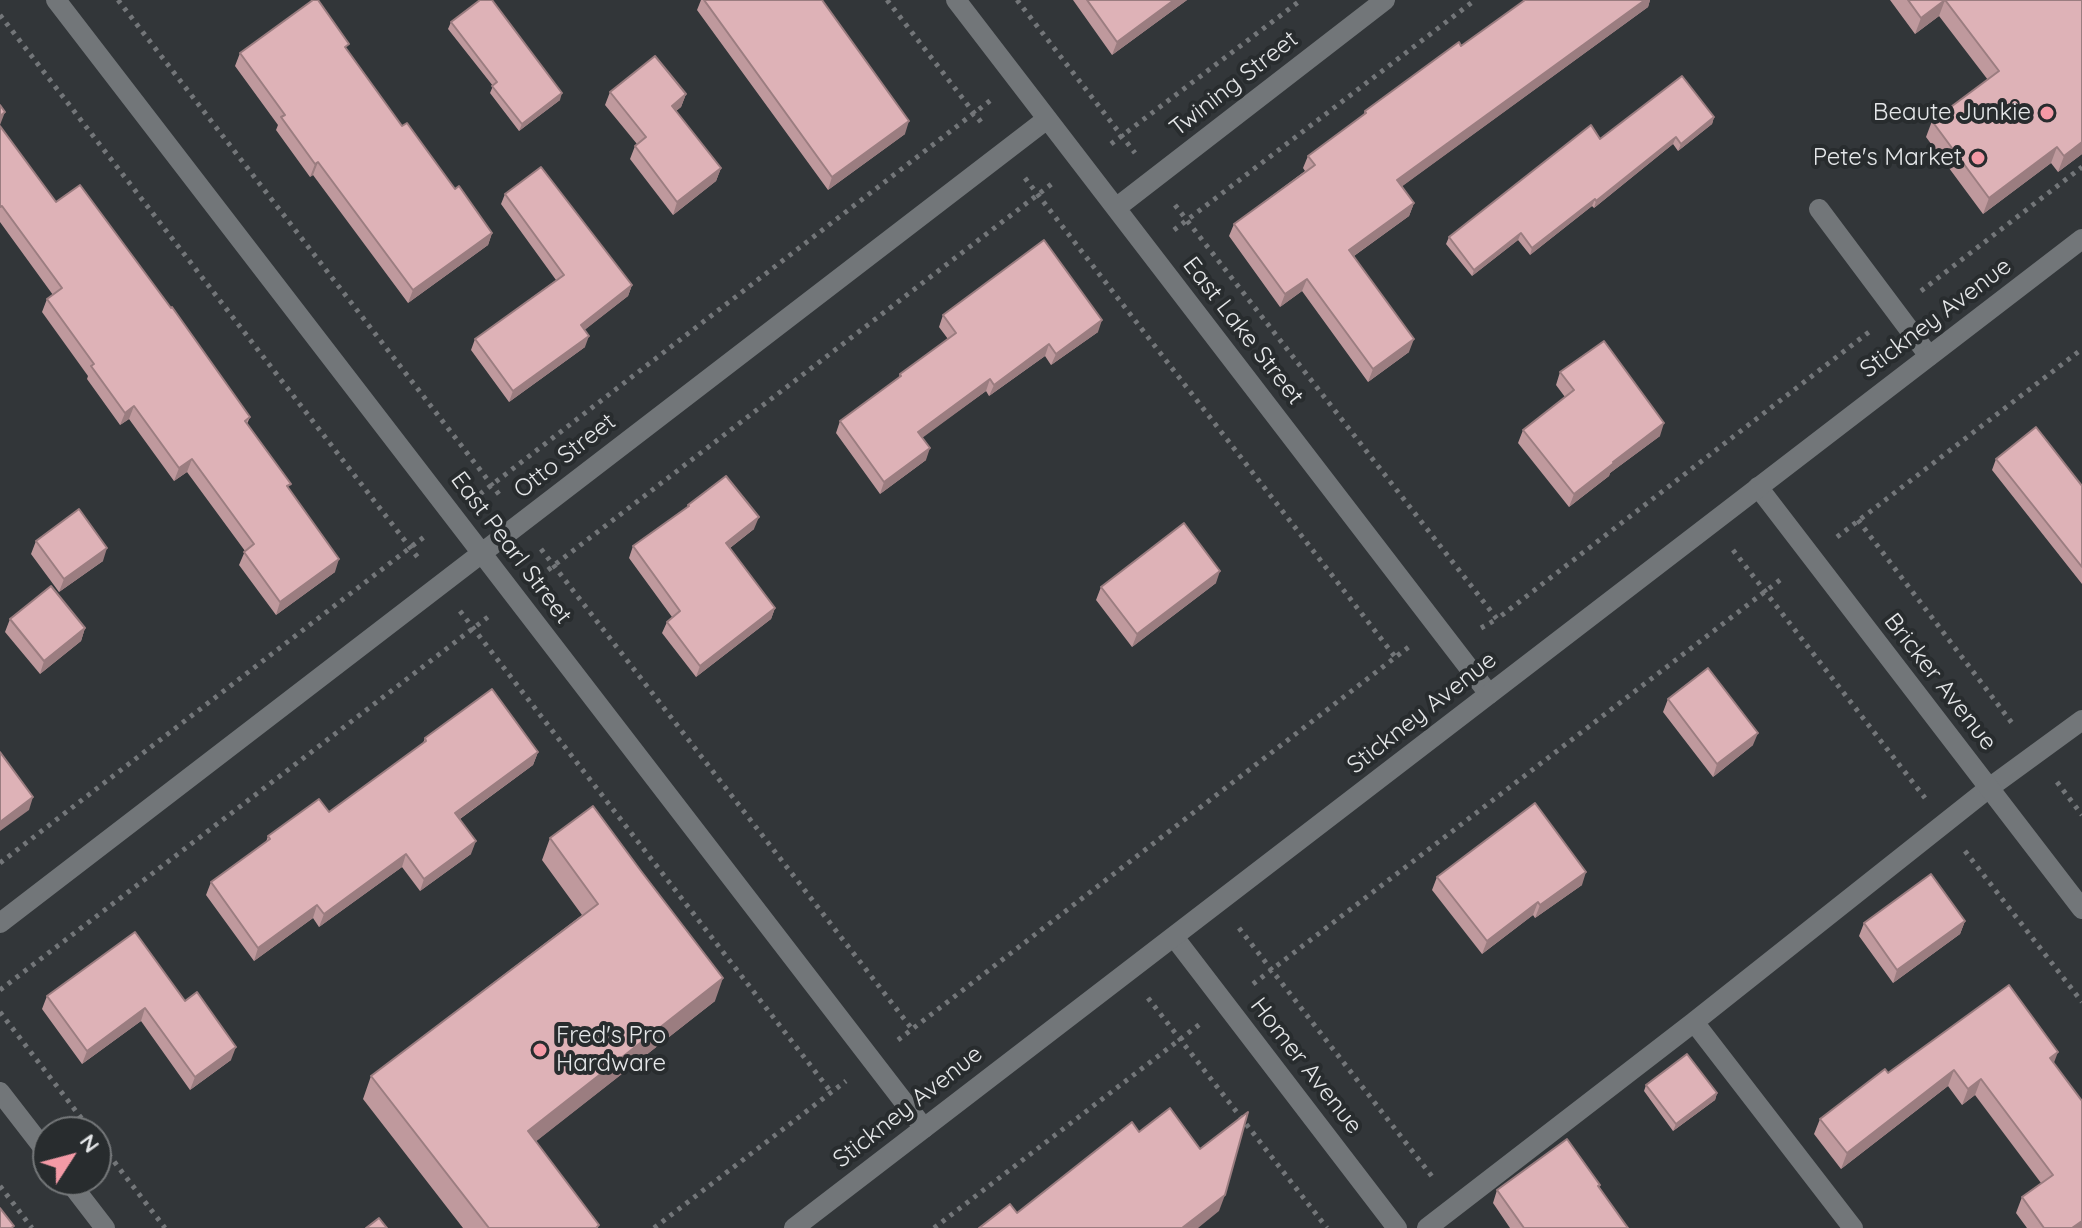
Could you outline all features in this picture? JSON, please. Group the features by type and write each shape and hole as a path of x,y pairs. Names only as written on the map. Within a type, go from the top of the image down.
{"street":[{"name":"East Pearl Street","path":"56,0 924,1128"},
{"name":"East Lake Street","path":"956,0 1489,694"},
{"name":"Twining Street","path":"1116,208 1385,0"},
{"name":"Otto Street","path":"0,923 1047,119"},
{"path":"1819,209 1929,356"},
{"name":"Stickney Avenue","path":"794,1228 2082,239"},
{"name":"Bricker Avenue","path":"1758,487 2082,909"},
{"path":"1427,1228 1989,788 2082,720"},
{"name":"Homer Avenue","path":"1174,937 1397,1228"},
{"path":"1694,1022 1853,1228"},
{"path":"0,1092 32,1133"},
{"path":"80,1196 105,1228"}],"path":[{"path":"887,0 1396,658"},
{"path":"1017,0 1497,619"},
{"path":"0,990 1037,194 1122,137 1301,0"},
{"path":"1148,250 1475,0"},
{"path":"0,15 831,1092"},
{"path":"0,863 975,114 1053,47"},
{"path":"654,1228 1415,642 1484,627 1497,619 2082,167"},
{"path":"934,1228 2082,349"},
{"path":"1858,520 2082,815"},
{"path":"1712,523 2082,1002"},
{"path":"1218,902 1456,1206"},
{"path":"1128,971 1327,1228"},
{"path":"0,1012 80,1116"},
{"path":"112,1159 165,1228"},
{"path":"0,1186 32,1228"}],"building":[{"path":"313,0 318,0 349,44 345,47 402,126 407,123 455,189 459,186 492,233 413,290 318,162 315,164 281,117 285,115 240,53"},
{"path":"480,0 492,0 562,93 522,124 492,86 497,82 451,22"},
{"path":"704,0 822,0 909,121 832,177"},
{"path":"1087,0 1174,0 1117,42"},
{"path":"1525,0 1645,0 1397,180 1414,203 1349,250 1414,339 1373,369 1307,279 1285,294 1234,224 1315,165 1308,156 1365,111 1459,42 1461,46"},
{"path":"1908,0 1945,0 1921,18"},
{"path":"1945,0 2082,0 2082,142 2064,156 2057,147 1989,198 1932,121 1999,71"},
{"path":"655,56 686,94 672,106 721,168 677,202 635,146 646,137 610,92"},
{"path":"1682,76 1714,117 1681,144 1676,137 1532,248 1521,233 1474,270 1449,237 1591,125 1600,139"},
{"path":"0,126 56,202 80,185 250,417 245,421 291,484 287,486 339,559 280,602 244,552 254,544 192,459 179,468 134,406 125,413 47,299 62,288 0,207"},
{"path":"541,167 632,285 581,325 589,336 513,391 475,339 564,275 505,194"},
{"path":"1044,240 1102,320 1056,354 1049,344 994,385 990,379 918,432 930,448 884,482 840,421 956,333 943,315"},
{"path":"1604,341 1664,423 1574,494 1523,430 1574,390 1560,372"},
{"path":"2036,427 2082,486 2082,567 1996,459"},
{"path":"726,476 759,517 726,543 775,608 700,666 667,622 680,611 633,546"},
{"path":"79,509 107,548 64,579 36,541"},
{"path":"1184,523 1220,571 1137,634 1101,587"},
{"path":"51,586 85,628 44,661 10,619"},
{"path":"1708,668 1758,733 1717,764 1668,699"},
{"path":"492,689 538,752 455,813 476,841 424,879 406,854 324,914 317,905 258,948 211,882 319,799 329,812"},
{"path":"0,752 33,797 0,822"},
{"path":"1535,803 1586,872 1540,905 1538,902 1487,941 1437,877"},
{"name":"Fred's Pro Hardware","path":"593,806 723,978 528,1131 599,1225 596,1228 489,1228 371,1076 598,904 550,838"},
{"path":"1931,874 1965,921 1897,970 1864,923"},
{"path":"135,932 185,1001 197,992 236,1047 195,1077 145,1008 87,1051 47,996"},
{"path":"2009,985 2058,1052 2050,1058 2082,1101 2082,1221 2072,1228 2044,1228 2022,1197 2053,1175 1981,1079 1968,1089 1954,1070 1847,1153 1820,1119 1885,1069 1888,1073"},
{"path":"1687,1054 1717,1093 1676,1124 1646,1085"},
{"path":"1170,1108 1200,1149 1248,1112 1225,1195 1182,1228 979,1228 1010,1204 1017,1213 1132,1122 1139,1132"},
{"path":"1567,1139 1628,1228 1524,1228 1497,1190"},
{"path":"0,1208 14,1226 11,1228 0,1228"},
{"path":"379,1218 387,1228 366,1228"}],"place":[{"name":"Beaute Junkie","path":"2047,113"},
{"name":"Pete's Market","path":"1978,158"},
{"name":"Fred's Pro Hardware","path":"540,1050"}]}
